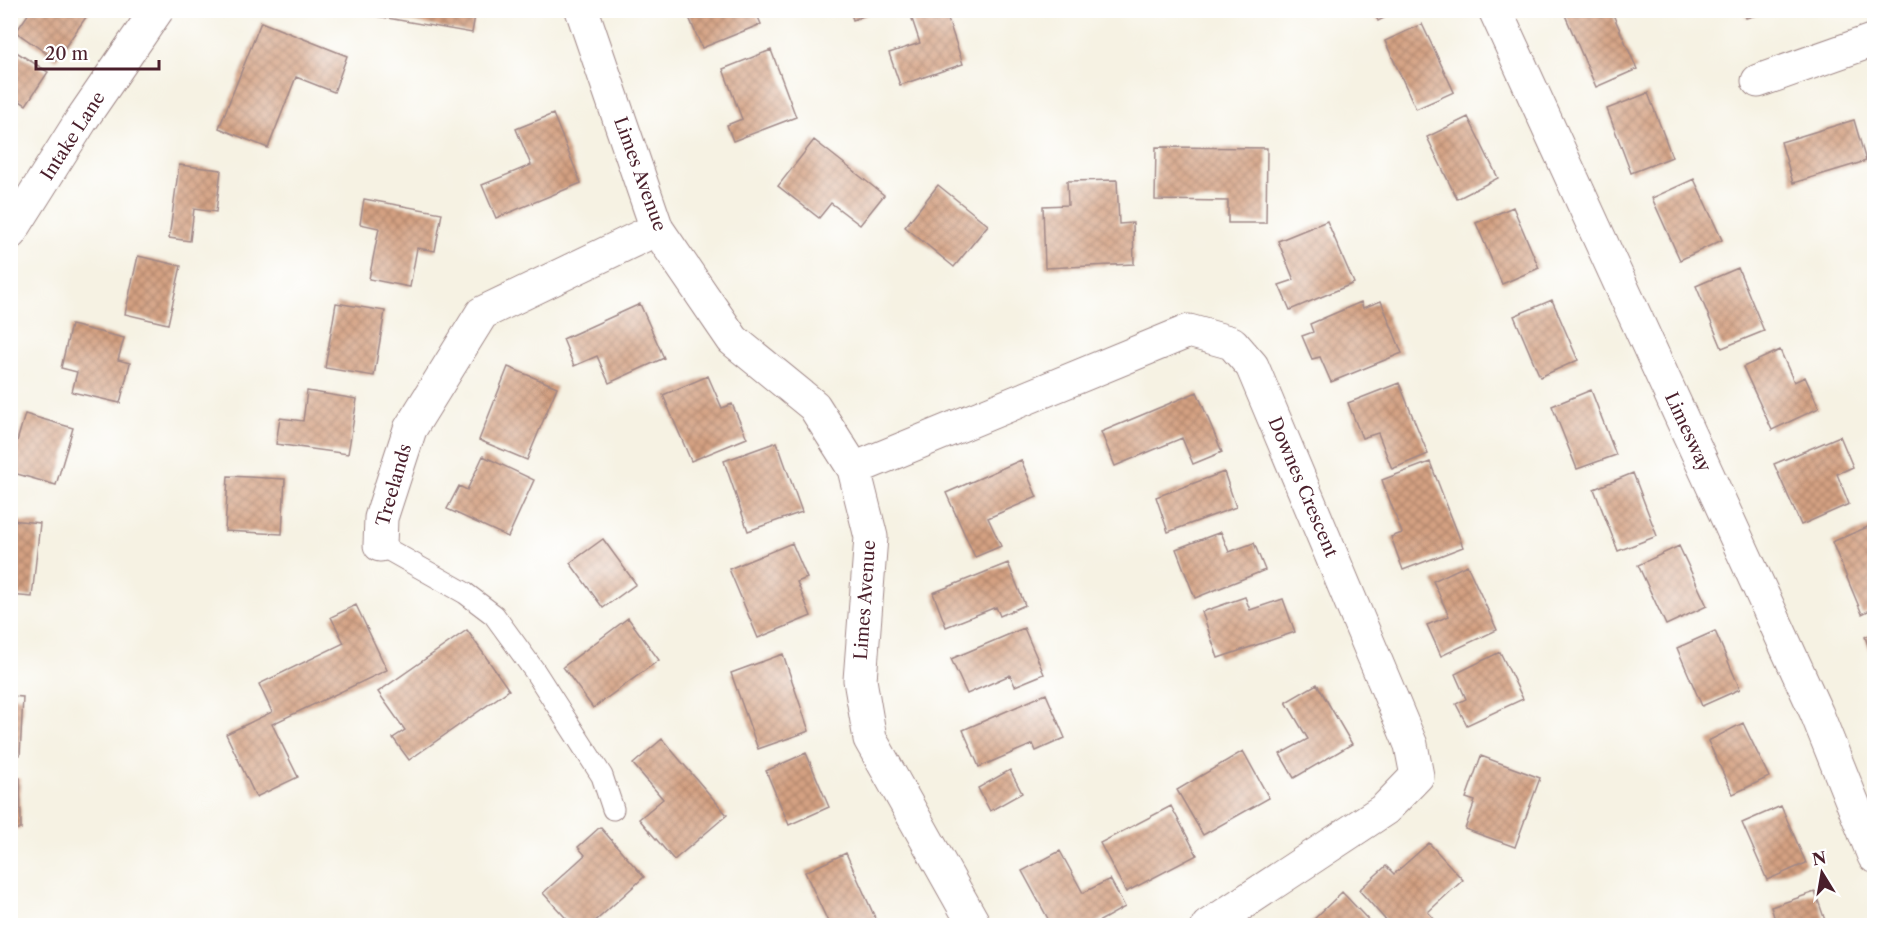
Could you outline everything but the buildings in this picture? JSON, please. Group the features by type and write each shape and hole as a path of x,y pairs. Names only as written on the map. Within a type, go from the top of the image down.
{"street":[{"name":"Intake Lane","path":"10,233 82,119 157,10"},
{"name":"Limes Avenue","path":"582,10 657,229 733,340 814,406 854,469 871,537 860,680 870,739 975,926"},
{"name":"Limesway","path":"1495,10 1817,714 1875,856"},
{"path":"1758,81 1875,40"},
{"name":"Treelands","path":"380,546 381,518 410,429 482,313 657,229"},
{"name":"Downes Crescent","path":"854,469 1189,331 1232,343 1252,366 1411,745 1417,776 1385,809 1208,926"}],"lane":[{"name":"Treelands","path":"380,546 465,593 494,615 534,670 602,776 613,809"}]}
